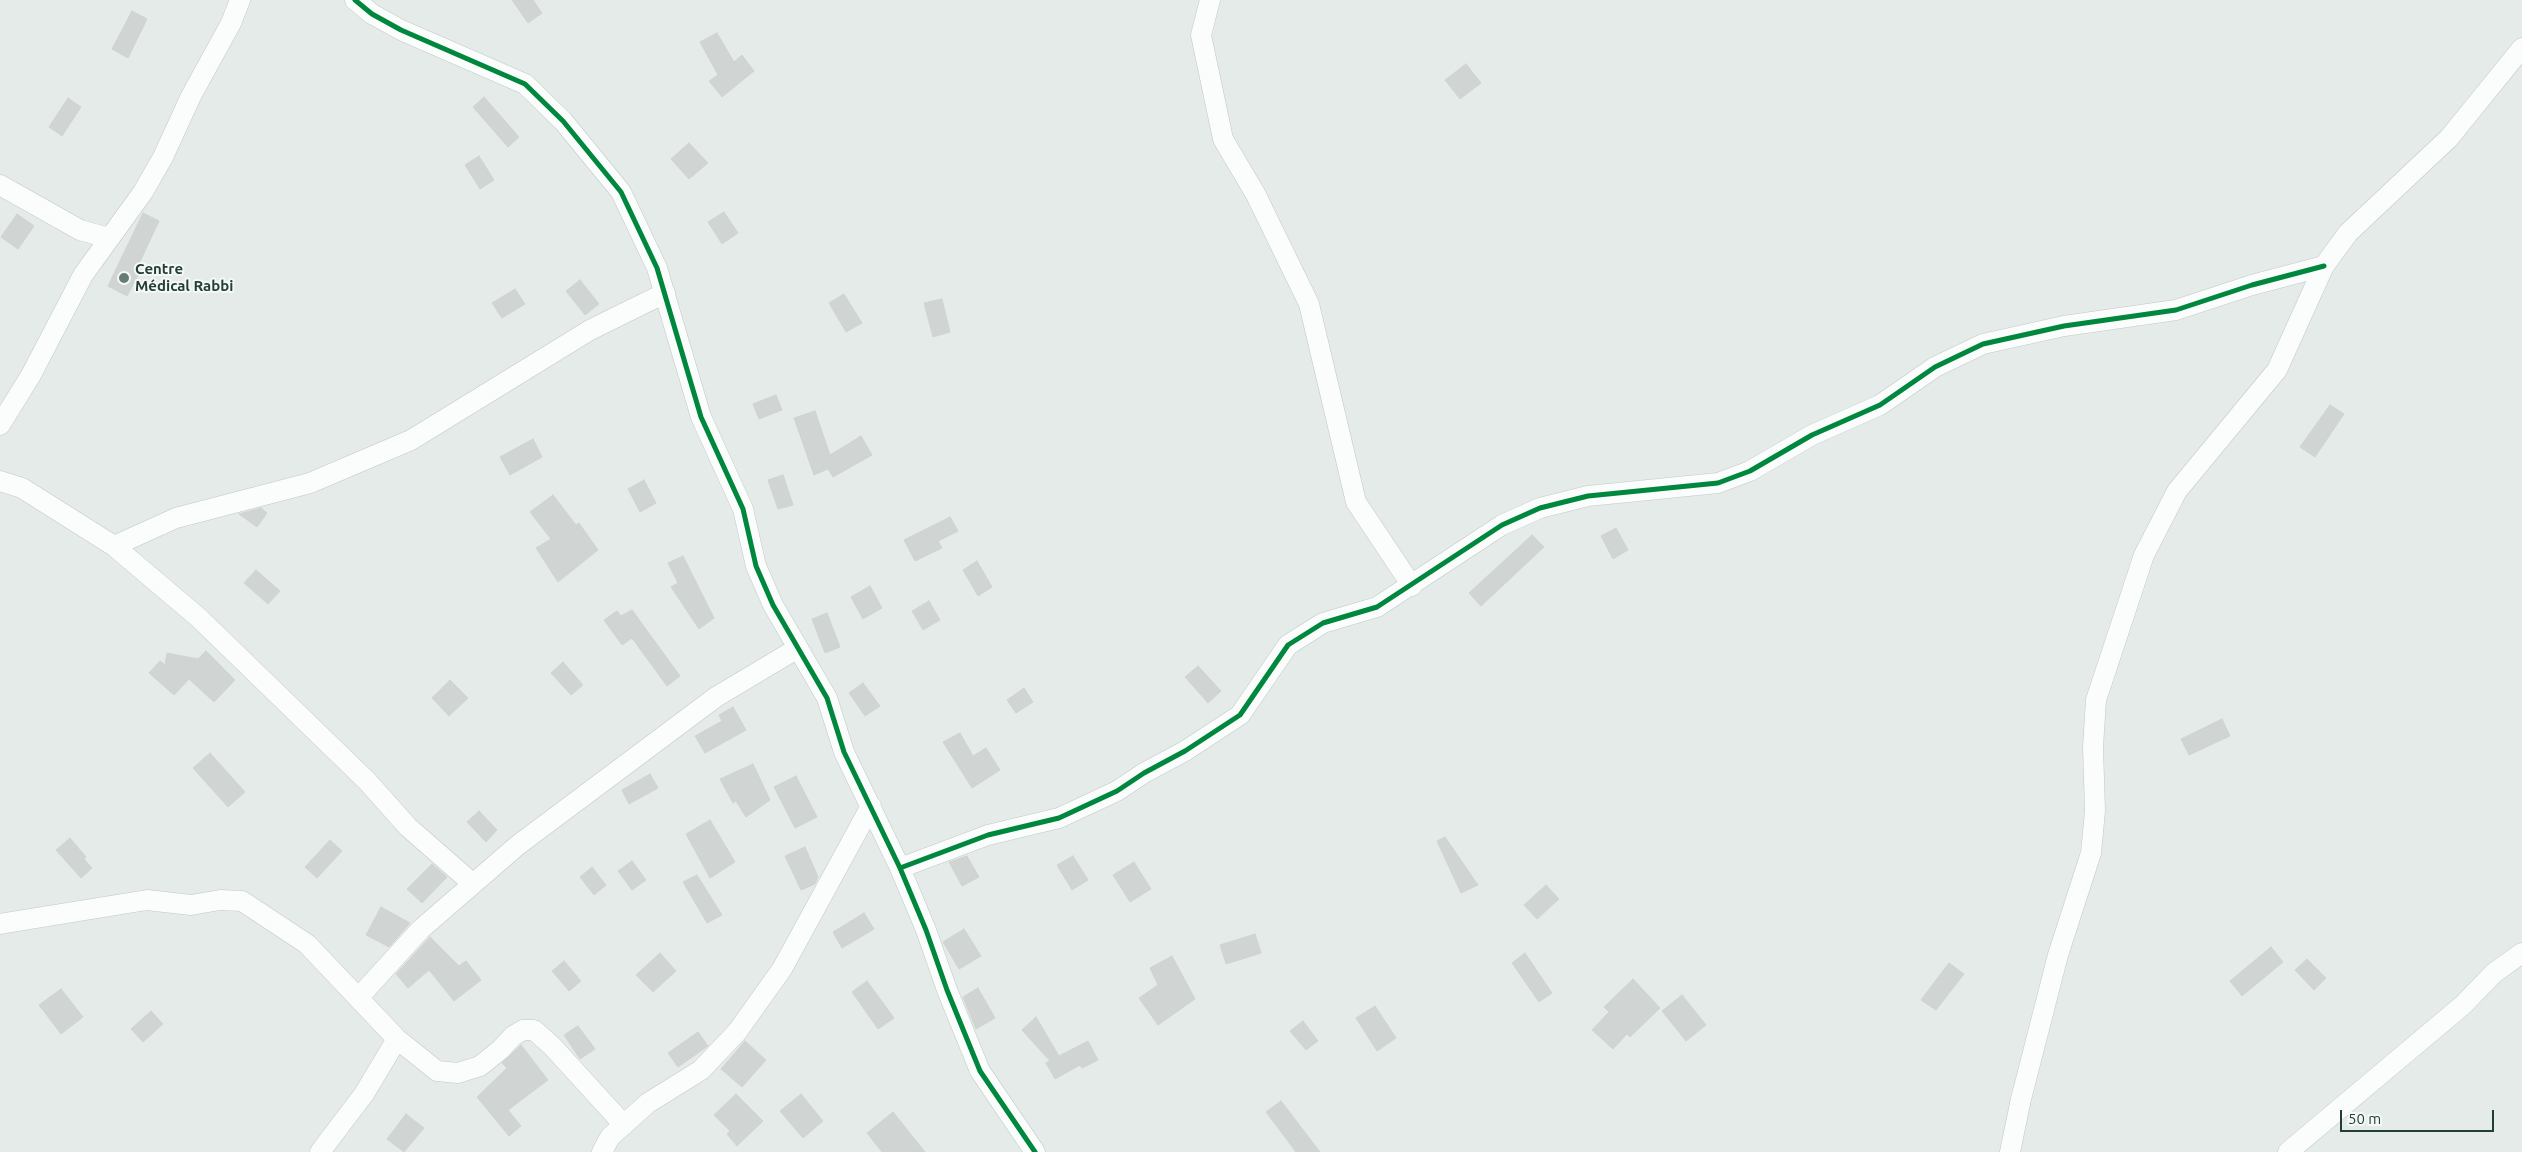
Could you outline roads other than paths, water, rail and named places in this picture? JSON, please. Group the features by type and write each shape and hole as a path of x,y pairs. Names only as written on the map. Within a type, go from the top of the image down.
{"street":[{"path":"0,425 31,375 83,275 143,192 163,157 191,96 230,23 240,0"},
{"path":"355,0 372,14 401,30 525,84 563,121 620,192 657,268 666,293 701,416 743,509 756,566 773,605 826,698 844,752 900,868 980,1071 1035,1152"},
{"path":"1210,0 1201,35 1223,139 1256,194 1309,304 1356,502 1412,586"},
{"path":"2010,1152 2021,1099 2058,956 2091,853 2094,811 2092,748 2096,700 2144,555 2176,491 2277,370 2324,266 2348,233 2449,138 2522,48"},
{"path":"0,186 80,230 109,238"},
{"path":"900,868 988,835 1059,818 1117,791 1144,773 1186,751 1240,715 1288,645 1323,623 1377,607 1412,586 1502,525 1540,508 1588,496 1718,483 1750,471 1812,436 1880,404 1934,367 1983,344 2064,326 2176,310 2252,285 2324,266"},
{"path":"114,546 176,518 310,483 411,440 590,330 666,293"},
{"path":"0,481 22,488 114,546 200,618 367,781 408,827 472,883"},
{"path":"359,997 420,929 518,845 709,703 798,648"},
{"path":"602,1152 610,1137 648,1103 701,1070 737,1032 782,969 871,806"},
{"path":"0,924 147,900 191,906 220,900 242,902 308,944 397,1039 437,1071 458,1073 480,1066 501,1049 513,1036 523,1030 534,1030 552,1046 624,1125"},
{"path":"2288,1152 2463,1005 2494,973 2522,953"},
{"path":"320,1152 364,1094 397,1039"}],"place":[{"name":"Centre Médical Rabbi","path":"124,278"}]}
